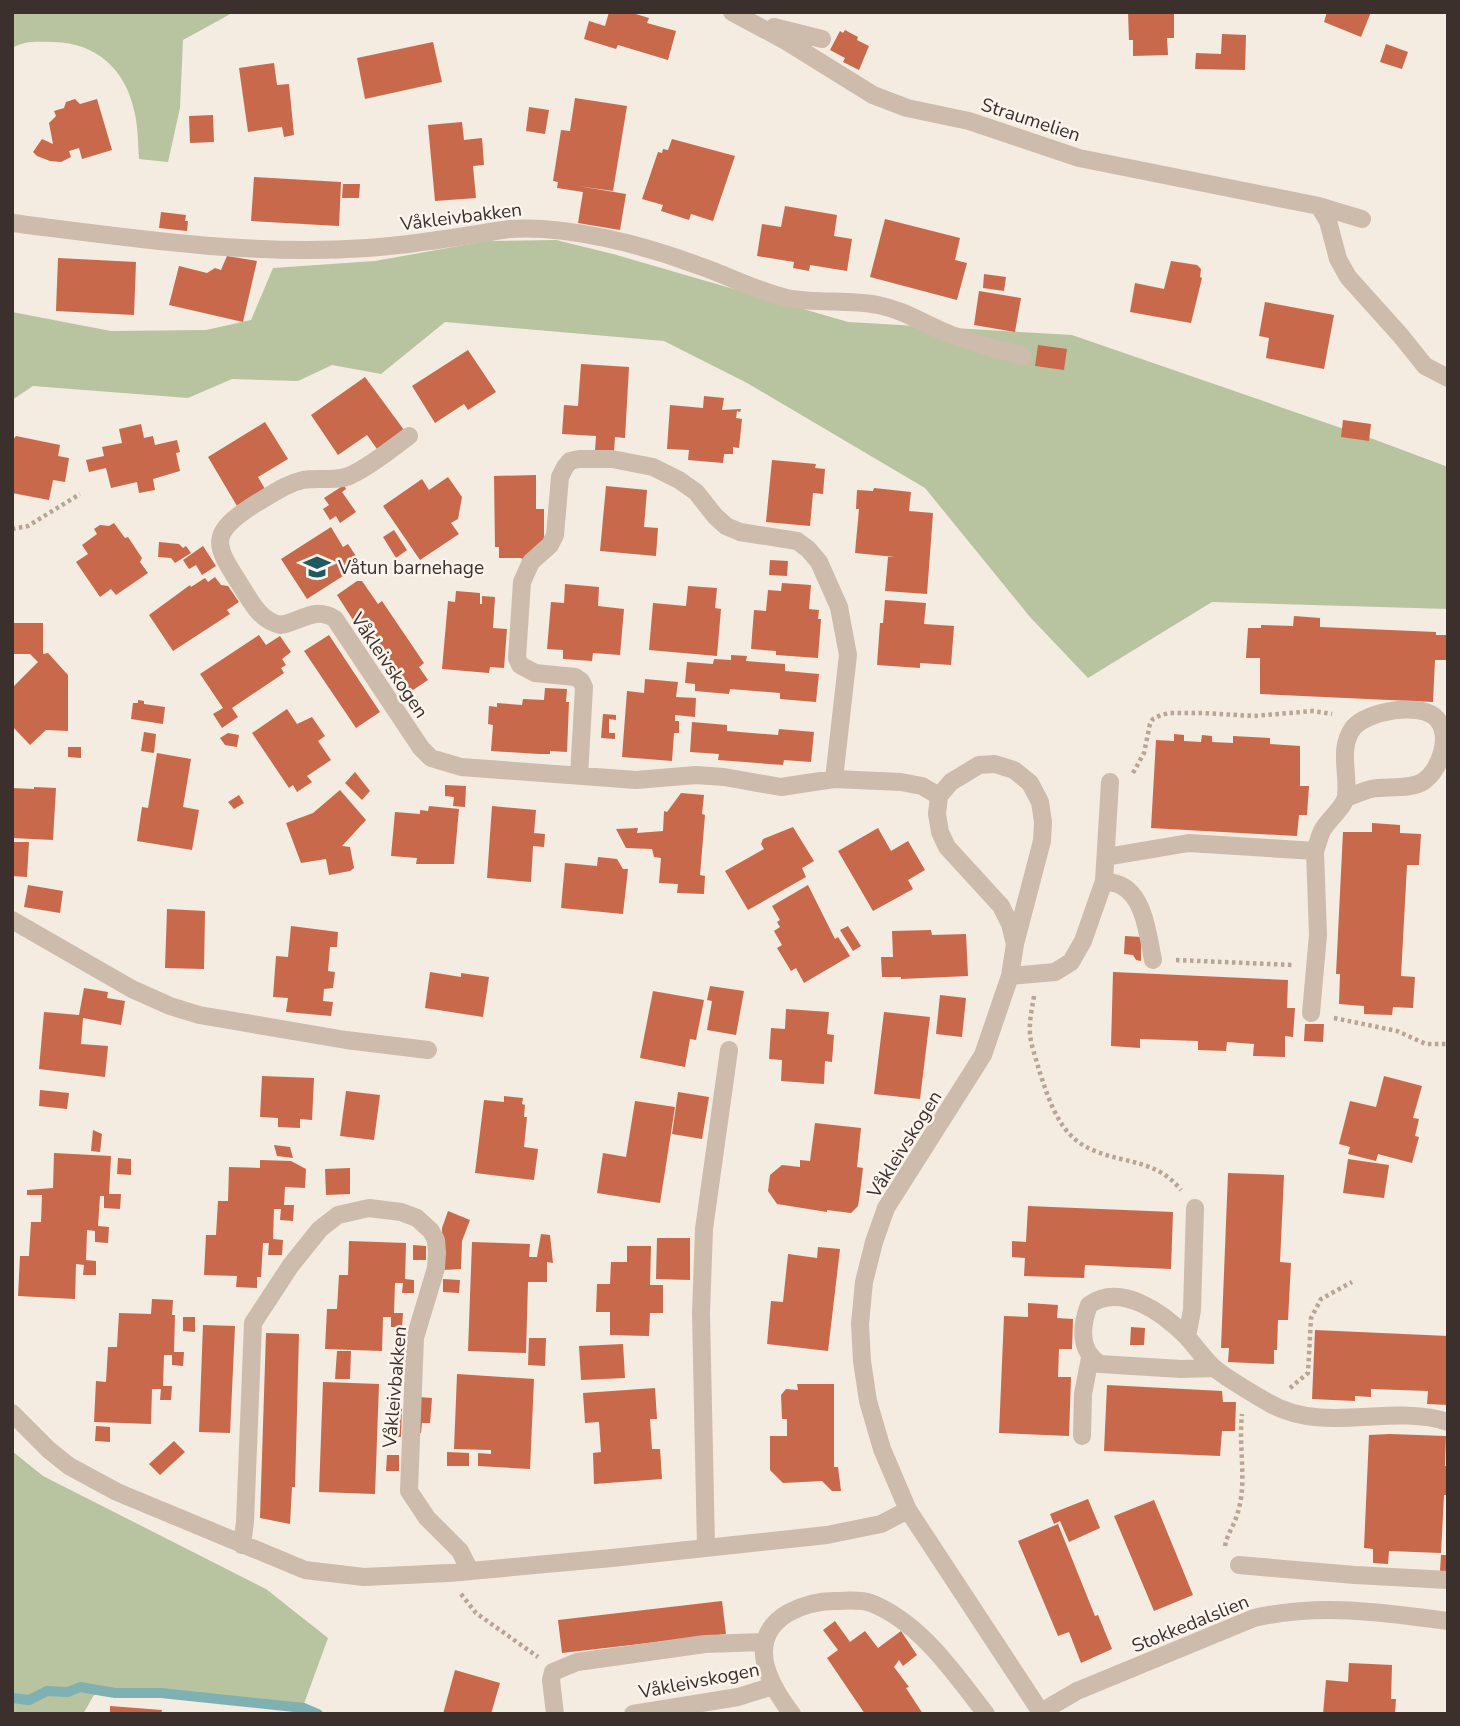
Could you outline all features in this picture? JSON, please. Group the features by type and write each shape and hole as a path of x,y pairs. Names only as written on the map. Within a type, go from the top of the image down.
{"street":[{"name":"Straumelien","path":"732,12 873,95 907,108 970,121 1079,158 1319,206 1362,219"},
{"name":"Straumelien","path":"750,21 822,39"},
{"path":"1319,206 1328,221 1338,259 1348,277 1425,366 1448,378"},
{"name":"Våkleivbakken","path":"12,223 198,246 303,250 369,248 510,229 553,230 650,250 789,298 880,305 904,312 956,336 1023,356"},
{"name":"Våkleivskogen","path":"409,436 350,476 300,481 284,487 226,524 220,537 221,550 228,565 256,610 275,624 289,623 315,613 326,613 335,620 421,748 431,758 460,767 636,780 696,775 781,787 834,779 901,782 922,786 939,796"},
{"path":"579,776 584,687 575,677 535,673 520,665 517,658 522,582 531,562 550,545 555,535 560,477 565,467 570,461 579,459 612,459 653,467 671,475 696,492 726,526 797,541 819,562 839,607 848,655 834,779"},
{"path":"1311,1013 1318,935 1315,851 1322,831 1346,798 1372,789 1422,782 1431,774 1443,751 1444,735 1437,719 1426,712 1410,710 1375,714 1362,719 1353,729 1344,756 1346,798"},
{"name":"Våkleivskogen","path":"1015,944 1010,924 1001,906 947,847 940,832 937,814 939,796 951,782 979,765 995,764 1014,770 1030,783 1040,802 1042,841 1015,944 1010,976 983,1055 886,1208 864,1282 860,1324 868,1401 882,1449 908,1510 1042,1713"},
{"path":"1010,976 1055,972 1071,962 1094,915 1104,881 1110,782"},
{"path":"1106,858 1189,843 1315,851"},
{"path":"1104,881 1130,891 1137,902 1144,919 1152,957"},
{"path":"12,920 132,989 198,1015 346,1040 428,1050"},
{"path":"706,1548 701,1313 704,1229 729,1050"},
{"name":"Våkleivbakken","path":"242,1545 253,1323 291,1265 320,1229 338,1215 369,1208 417,1218 436,1240 436,1268 415,1338 409,1490 427,1518 460,1551 470,1571"},
{"path":"1187,1337 1192,1310 1195,1208"},
{"path":"1213,1367 1181,1369 1100,1364 1090,1358 1085,1349 1085,1315 1089,1305 1098,1298 1113,1296 1130,1299 1148,1307 1187,1337 1213,1367 1271,1404 1304,1417 1320,1419 1419,1416 1448,1422"},
{"path":"1082,1436 1083,1394 1090,1358"},
{"path":"12,1413 69,1466 117,1492 304,1570 364,1577 449,1573 860,1530 881,1524 908,1510"},
{"path":"1231,1562 1354,1575 1448,1580"},
{"name":"Våkleivskogen","path":"792,1714 767,1672 765,1642 769,1630 777,1620 813,1602 868,1602 889,1611 910,1627 936,1652 986,1714"},
{"name":"Stokkedalslien","path":"1042,1713 1077,1691 1254,1618 1280,1612 1337,1609 1382,1611 1448,1621"},
{"path":"555,1714 551,1680 553,1672 563,1667 590,1660 705,1644 765,1642"},
{"name":"Våkleivskogen","path":"633,1714 738,1697 773,1686"}],"path":[{"path":"12,530 28,526 79,494"},
{"path":"1110,782 1134,772 1144,753 1153,719 1170,713 1254,716 1312,710 1332,714 1353,729"},
{"path":"1152,957 1180,961 1316,967"},
{"path":"1037,975 1030,1036 1049,1099 1067,1132 1077,1142 1095,1152 1157,1169 1170,1176 1195,1208"},
{"path":"1311,1013 1397,1031 1426,1044 1448,1044"},
{"path":"1271,1404 1308,1373 1311,1318 1321,1299 1352,1282"},
{"path":"1231,1562 1227,1536 1237,1516 1240,1498 1241,1417 1248,1389"},
{"path":"449,1573 464,1600 476,1613 537,1656 553,1672"}],"green space":[{"path":"12,12 234,12 183,40 180,108 168,162 139,159 136,122 130,95 124,82 106,61 83,47 69,44 32,42 12,48"},
{"path":"556,240 848,322 1072,335 1448,467 1448,609 1212,602 1088,678 1030,617 925,488 747,383 664,341 445,322 381,374 332,365 298,381 232,379 188,398 33,386 12,400 12,312 111,331 206,330 251,320 273,268 375,261 487,241"},
{"path":"12,1451 43,1476 266,1589 328,1638 301,1712 180,1691 94,1695 83,1714 12,1714"}],"building":[{"path":"609,12 629,12 649,18 647,23 676,31 668,60 618,45 616,49 584,39 589,21 605,26"},
{"path":"1128,12 1174,12 1174,38 1167,38 1168,55 1133,56 1133,40 1129,40"},
{"path":"1327,12 1371,12 1361,37 1324,22"},
{"path":"845,30 869,46 859,70 843,62 845,58 830,50 840,31 843,33"},
{"path":"1222,34 1246,35 1245,70 1195,69 1196,53 1221,54"},
{"path":"433,42 442,82 365,99 357,58"},
{"path":"1386,44 1408,52 1402,69 1380,62"},
{"path":"274,63 277,85 289,84 294,135 284,137 282,127 248,132 239,68"},
{"path":"575,98 627,106 613,191 578,186 626,194 620,230 578,223 583,192 557,188 558,182 553,181 561,130 570,131"},
{"path":"75,99 80,104 97,99 112,150 82,159 79,148 69,151 71,157 61,162 37,156 33,152 42,139 53,144 49,123 56,116 54,111 64,108 66,102"},
{"path":"529,107 549,110 545,134 526,131"},
{"path":"213,115 214,142 190,143 189,116"},
{"path":"462,122 464,140 482,138 484,165 473,166 476,198 435,201 428,125"},
{"path":"672,139 735,156 713,221 691,214 689,220 661,211 663,205 642,199 658,152 668,150"},
{"path":"254,177 341,182 339,226 251,221"},
{"path":"343,184 360,184 359,198 342,198"},
{"path":"785,206 837,215 834,236 852,239 847,271 810,265 809,271 793,268 794,262 757,256 762,224 781,227"},
{"path":"161,212 186,215 187,231 159,228"},
{"path":"885,219 960,238 955,260 967,263 957,300 870,277"},
{"path":"227,256 257,261 243,322 169,305 179,266 207,273 215,268 221,270"},
{"path":"58,258 136,262 134,315 56,311"},
{"path":"1171,261 1197,265 1201,269 1202,278 1191,323 1130,312 1135,283 1164,289"},
{"path":"984,274 1006,277 1004,291 983,288"},
{"path":"979,291 1021,298 1015,332 974,325"},
{"path":"1265,302 1334,315 1324,369 1266,358 1269,338 1259,336"},
{"path":"1038,345 1067,349 1064,370 1035,366"},
{"path":"468,350 496,392 468,410 464,404 435,423 412,386"},
{"path":"581,364 629,367 625,438 615,437 614,452 595,451 596,436 562,434 564,405 578,406"},
{"path":"365,377 404,430 377,449 367,435 338,455 311,415"},
{"path":"704,396 724,398 722,410 741,409 740,412 737,411 736,418 742,419 739,448 733,447 733,454 724,454 723,463 688,460 689,450 667,449 670,405 703,408"},
{"path":"1343,420 1371,424 1369,441 1341,437"},
{"path":"265,422 288,459 258,477 265,489 237,506 208,457"},
{"path":"141,424 144,438 153,436 155,445 177,440 180,452 176,453 180,471 153,479 155,490 139,493 137,482 111,488 106,468 89,472 86,460 104,456 102,447 122,443 119,429"},
{"path":"16,436 60,445 58,456 69,458 65,482 53,480 49,500 12,493 12,441"},
{"path":"772,460 816,464 815,468 825,469 823,494 813,493 810,526 766,522"},
{"path":"536,475 536,509 544,509 544,546 525,562 521,558 499,558 499,547 495,547 494,476"},
{"path":"448,477 462,497 458,519 451,523 459,534 420,560 383,506 422,479 429,490"},
{"path":"344,485 346,489 342,492 356,512 340,523 336,516 330,520 323,509 329,505 324,498"},
{"path":"606,486 647,490 644,527 658,528 656,556 600,551"},
{"path":"874,488 911,492 909,511 933,513 927,594 885,591 888,557 895,557 855,553 859,509 856,509 857,490 873,491"},
{"path":"114,523 125,538 128,537 148,573 116,595 111,589 100,597 76,562 88,554 82,545 97,534 94,529 100,525 109,526"},
{"path":"331,527 343,547 348,544 356,556 351,559 357,567 307,599 281,559"},
{"path":"394,530 407,550 396,558 383,537"},
{"path":"159,542 179,544 183,548 186,546 191,553 175,563 171,558 158,557"},
{"path":"203,546 216,566 202,575 196,565 189,569 183,560"},
{"path":"770,560 788,561 787,576 769,575"},
{"path":"215,577 221,585 228,586 239,602 227,610 230,614 173,651 149,615 190,585 191,587 205,578 208,582"},
{"path":"357,581 362,581 378,604 382,601 424,663 419,667 428,680 404,696 384,666 389,663 360,620 355,623 337,595"},
{"path":"782,583 811,585 809,609 819,610 818,619 821,619 818,658 776,655 776,651 751,649 754,610 766,611 768,590 781,591"},
{"path":"565,584 599,587 598,606 624,609 620,655 593,653 592,661 563,659 563,650 547,649 551,602 564,603"},
{"path":"688,586 717,588 715,608 721,609 717,656 649,650 653,603 686,606"},
{"path":"456,591 480,593 480,604 482,596 495,597 493,628 507,629 504,668 490,667 489,673 442,669 448,601 455,602"},
{"path":"885,600 926,603 924,624 954,626 951,665 920,663 920,668 877,665 880,623 883,623"},
{"path":"1294,616 1320,618 1320,627 1436,632 1436,635 1447,635 1447,660 1435,660 1433,702 1260,694 1260,658 1246,658 1248,628 1261,628 1261,625 1293,626"},
{"path":"12,623 43,623 43,654 48,653 68,675 68,731 46,730 30,745 12,726 12,688 38,662 30,654 12,654"},
{"path":"259,635 266,645 280,636 291,652 282,659 286,665 281,668 284,673 232,708 238,717 222,728 213,714 223,708 200,674"},
{"path":"329,635 380,712 356,728 304,651"},
{"path":"731,655 747,656 746,661 785,664 785,671 819,674 816,702 780,699 780,693 730,689 729,694 695,691 695,684 685,683 687,662 713,664 714,659 731,660"},
{"path":"645,679 678,682 676,697 696,698 695,717 675,715 675,721 679,721 679,733 674,733 672,761 622,757 627,691 644,693"},
{"path":"545,688 567,689 567,752 550,751 550,754 539,754 491,751 493,725 488,724 489,706 497,707 497,703 522,705 523,699 544,700"},
{"path":"138,700 144,701 144,704 165,707 163,724 131,719 133,703 138,703"},
{"path":"287,709 297,724 312,717 325,736 318,741 331,760 307,776 312,782 297,792 293,785 289,788 252,733"},
{"path":"603,714 616,715 616,720 609,719 609,733 615,733 615,739 601,738"},
{"path":"692,722 727,725 727,731 778,735 779,729 814,732 811,762 784,760 783,765 718,760 719,754 690,752"},
{"path":"144,732 156,734 154,753 141,751"},
{"path":"228,733 239,735 237,747 225,745 220,738"},
{"path":"1174,734 1184,735 1184,741 1201,742 1202,735 1212,736 1212,742 1233,743 1233,736 1270,738 1270,744 1300,746 1300,786 1309,786 1307,815 1299,815 1297,836 1151,828 1156,740 1174,741"},
{"path":"68,747 81,747 81,758 68,757"},
{"path":"157,753 191,759 183,807 199,810 192,850 137,841 142,807 148,808"},
{"path":"355,772 370,791 362,800 345,783"},
{"path":"445,785 466,786 465,807 453,806 454,797 445,796"},
{"path":"12,788 56,788 53,840 12,838"},
{"path":"340,790 366,820 342,846 350,847 354,868 329,875 326,859 301,863 286,823 313,813"},
{"path":"681,793 704,795 700,875 705,876 704,894 677,893 678,884 659,883 661,858 654,857 652,849 626,848 616,829 638,828 637,833 663,831 664,811 667,812"},
{"path":"239,795 244,803 234,809 228,802"},
{"path":"429,806 459,809 454,864 416,864 417,858 391,856 395,812 420,814 420,810 428,811"},
{"path":"492,806 536,810 534,833 545,834 544,847 533,846 531,882 487,878"},
{"path":"1372,823 1400,825 1400,833 1421,834 1419,865 1407,865 1401,976 1415,977 1413,1008 1393,1007 1392,1015 1364,1014 1364,1006 1339,1004 1340,974 1336,974 1343,832 1372,832"},
{"path":"793,827 814,861 802,868 806,877 748,910 725,871 764,849 761,844 763,839"},
{"path":"878,828 891,851 908,841 925,870 908,880 913,889 873,911 838,851"},
{"path":"12,842 29,842 27,877 12,876"},
{"path":"598,857 617,859 623,869 628,869 623,914 561,908 565,863 597,866"},
{"path":"28,885 63,891 60,913 24,907"},
{"path":"808,885 835,939 838,937 850,956 804,983 796,968 791,971 777,948 782,945 774,931 780,927 777,922 780,920 772,906"},
{"path":"167,909 205,911 204,969 165,968"},
{"path":"291,926 338,932 337,947 330,947 328,971 335,972 333,988 324,989 323,1001 333,1002 331,1016 286,1012 288,998 273,997 276,956 288,957"},
{"path":"848,926 861,946 853,951 840,930"},
{"path":"931,930 932,935 966,934 968,976 901,979 882,977 881,957 893,957 892,931"},
{"path":"1125,936 1141,937 1141,961 1136,960 1133,955 1124,954"},
{"path":"430,972 461,977 461,973 489,977 483,1017 425,1008"},
{"path":"1113,972 1288,980 1287,1008 1295,1008 1293,1037 1285,1036 1285,1057 1253,1056 1254,1044 1227,1042 1226,1051 1198,1050 1198,1041 1140,1039 1140,1048 1111,1046"},
{"path":"710,986 744,991 736,1035 707,1030 712,1001 707,1000"},
{"path":"84,988 108,992 107,998 125,1001 121,1025 83,1018 81,1044 108,1046 105,1077 39,1069 44,1012 79,1015"},
{"path":"653,991 704,1000 696,1040 690,1039 685,1067 640,1058"},
{"path":"940,995 966,998 962,1037 936,1034"},
{"path":"786,1009 829,1012 827,1034 834,1035 832,1062 825,1061 824,1084 781,1081 782,1060 769,1059 771,1028 785,1029"},
{"path":"884,1012 930,1017 920,1099 874,1094"},
{"path":"1305,1024 1324,1024 1323,1042 1304,1041"},
{"path":"262,1076 314,1078 312,1120 300,1119 300,1128 278,1127 278,1118 260,1117"},
{"path":"1384,1076 1422,1086 1413,1118 1419,1119 1415,1136 1419,1137 1412,1163 1378,1154 1376,1161 1348,1154 1350,1147 1339,1144 1350,1101 1376,1107"},
{"path":"40,1090 69,1093 67,1109 39,1106"},
{"path":"346,1091 380,1095 374,1140 340,1136"},
{"path":"678,1092 709,1097 702,1139 672,1134"},
{"path":"504,1096 523,1098 524,1117 527,1117 524,1147 538,1149 534,1180 475,1173 484,1100 504,1102"},
{"path":"635,1101 675,1107 660,1203 597,1193 603,1153 626,1157"},
{"path":"815,1123 861,1128 857,1167 863,1168 858,1206 851,1213 777,1204 768,1191 770,1175 782,1165 800,1167 800,1160 810,1161"},
{"path":"93,1130 102,1134 100,1152 91,1151"},
{"path":"274,1145 290,1147 293,1158 277,1156"},
{"path":"54,1153 111,1156 109,1194 121,1194 120,1209 104,1208 104,1196 100,1196 98,1226 109,1227 108,1243 95,1242 95,1231 87,1230 86,1260 96,1261 96,1275 83,1275 84,1265 76,1264 75,1299 18,1296 20,1256 29,1256 31,1222 41,1222 42,1195 27,1195 27,1190 53,1188"},
{"path":"118,1158 131,1159 131,1175 117,1174"},
{"path":"1348,1159 1389,1165 1384,1198 1343,1193"},
{"path":"260,1160 291,1161 306,1169 305,1188 285,1187 284,1205 294,1205 293,1221 280,1220 281,1209 274,1209 273,1239 283,1240 282,1255 268,1255 269,1243 263,1243 261,1277 257,1277 257,1288 236,1287 237,1276 204,1275 206,1235 216,1235 218,1201 228,1201 229,1167 260,1168"},
{"path":"350,1168 350,1194 326,1195 325,1169"},
{"path":"1228,1173 1284,1175 1280,1262 1291,1263 1288,1320 1278,1320 1274,1364 1228,1362 1229,1348 1221,1348"},
{"path":"1028,1206 1173,1212 1171,1269 1085,1265 1084,1278 1024,1276 1025,1258 1012,1257 1012,1241 1026,1242"},
{"path":"448,1211 470,1220 462,1241 461,1269 443,1270 442,1228"},
{"path":"541,1234 550,1235 553,1263 547,1262 547,1282 528,1282 526,1353 468,1351 472,1242 530,1244 529,1257 537,1257"},
{"path":"657,1238 690,1238 690,1280 656,1279"},
{"path":"349,1241 406,1243 405,1279 414,1280 414,1293 402,1293 403,1283 395,1283 394,1313 403,1313 402,1327 391,1327 391,1317 383,1317 382,1351 325,1349 327,1309 337,1309 339,1275 348,1275"},
{"path":"413,1245 426,1246 426,1260 413,1260"},
{"path":"627,1246 651,1246 650,1285 663,1285 663,1313 650,1313 649,1336 610,1335 610,1312 596,1312 597,1284 610,1284 611,1262 627,1262"},
{"path":"818,1247 840,1249 828,1351 767,1344 771,1301 783,1302 788,1254 817,1258"},
{"path":"443,1279 460,1280 459,1293 443,1292"},
{"path":"152,1299 173,1300 174,1352 184,1352 183,1366 172,1365 172,1355 164,1355 163,1386 172,1386 171,1400 160,1400 161,1389 152,1389 151,1424 94,1422 96,1381 106,1382 108,1347 117,1347 119,1313 151,1314"},
{"path":"1028,1303 1058,1305 1057,1318 1073,1319 1072,1349 1059,1349 1058,1377 1071,1377 1069,1436 999,1433 1004,1316 1028,1317"},
{"path":"183,1317 195,1317 195,1332 183,1331"},
{"path":"203,1325 235,1326 230,1433 199,1432"},
{"path":"1131,1327 1145,1328 1144,1345 1130,1345"},
{"path":"1315,1330 1448,1336 1448,1405 1427,1404 1428,1391 1371,1389 1371,1397 1355,1396 1355,1401 1312,1399"},
{"path":"266,1333 299,1334 295,1487 292,1487 290,1524 260,1518"},
{"path":"529,1338 546,1338 545,1366 528,1365"},
{"path":"623,1344 625,1378 581,1380 579,1346"},
{"path":"337,1351 351,1351 350,1379 335,1379"},
{"path":"457,1374 534,1379 530,1469 478,1466 478,1453 491,1454 491,1450 454,1449"},
{"path":"323,1382 379,1384 375,1494 319,1492"},
{"path":"797,1384 834,1384 834,1467 838,1467 841,1491 832,1491 822,1481 783,1483 770,1470 770,1436 787,1436 787,1419 782,1419 781,1395 786,1389 798,1390"},
{"path":"1107,1385 1222,1391 1223,1402 1236,1402 1235,1431 1222,1431 1220,1456 1104,1451"},
{"path":"655,1388 657,1419 650,1419 652,1449 660,1449 662,1479 594,1484 593,1453 601,1452 599,1422 585,1423 583,1393"},
{"path":"419,1397 432,1398 430,1423 422,1423 421,1433 417,1433"},
{"path":"389,1407 402,1408 401,1437 387,1436"},
{"path":"96,1426 110,1427 110,1442 95,1441"},
{"path":"1369,1435 1446,1436 1448,1495 1444,1495 1441,1553 1389,1551 1388,1564 1373,1563 1373,1549 1364,1548"},
{"path":"174,1441 185,1452 160,1475 149,1464"},
{"path":"447,1452 469,1453 469,1466 447,1466"},
{"path":"387,1455 399,1455 399,1471 386,1471"},
{"path":"1088,1499 1100,1528 1069,1542 1060,1521 1054,1524 1050,1514"},
{"path":"1154,1500 1193,1595 1154,1611 1114,1516"},
{"path":"1058,1524 1095,1616 1098,1615 1112,1649 1081,1663 1069,1632 1058,1636 1018,1541"},
{"path":"1441,1555 1448,1555 1448,1571 1440,1571"},
{"path":"722,1601 726,1634 562,1653 558,1620"},
{"path":"835,1621 850,1642 865,1631 878,1648 901,1631 917,1655 903,1666 899,1660 894,1667 909,1687 906,1688 923,1714 865,1714 827,1658 838,1650 823,1630"},
{"path":"1349,1663 1392,1665 1391,1699 1396,1699 1395,1714 1323,1714 1326,1680 1348,1682"},
{"path":"455,1670 500,1683 491,1714 443,1714"},
{"path":"110,1706 162,1710 161,1714 110,1714"}],"waterway":[{"path":"12,1698 29,1700 47,1691 68,1692 80,1687 115,1693 161,1693 304,1708 318,1714"}],"place":[{"name":"Våtun barnehage","path":"317,567"}]}
